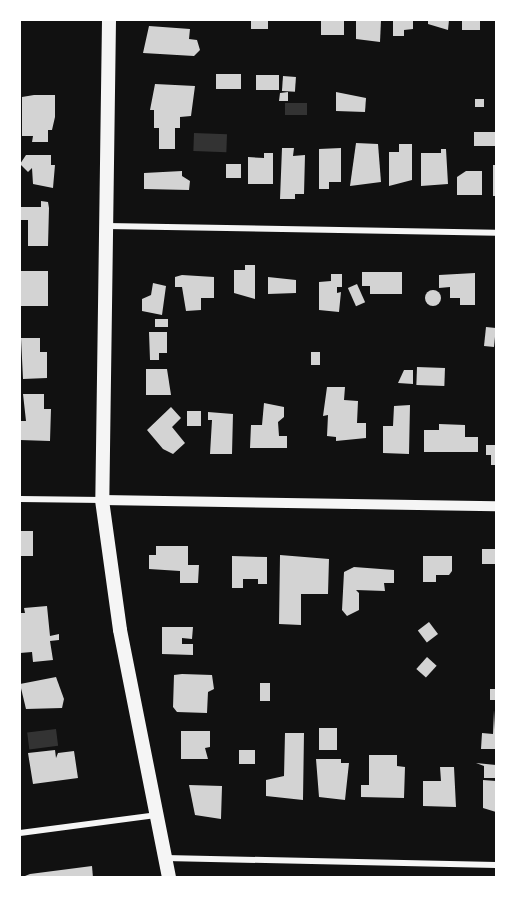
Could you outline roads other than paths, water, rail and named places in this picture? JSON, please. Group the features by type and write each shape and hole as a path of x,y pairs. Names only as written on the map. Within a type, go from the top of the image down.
{"main road":[{"path":"109,20 102,500 120,630 169,878"}],"street":[{"path":"105,226 496,233"},
{"path":"20,499 496,506"},
{"path":"20,833 156,815"},
{"path":"165,858 496,865"}]}
